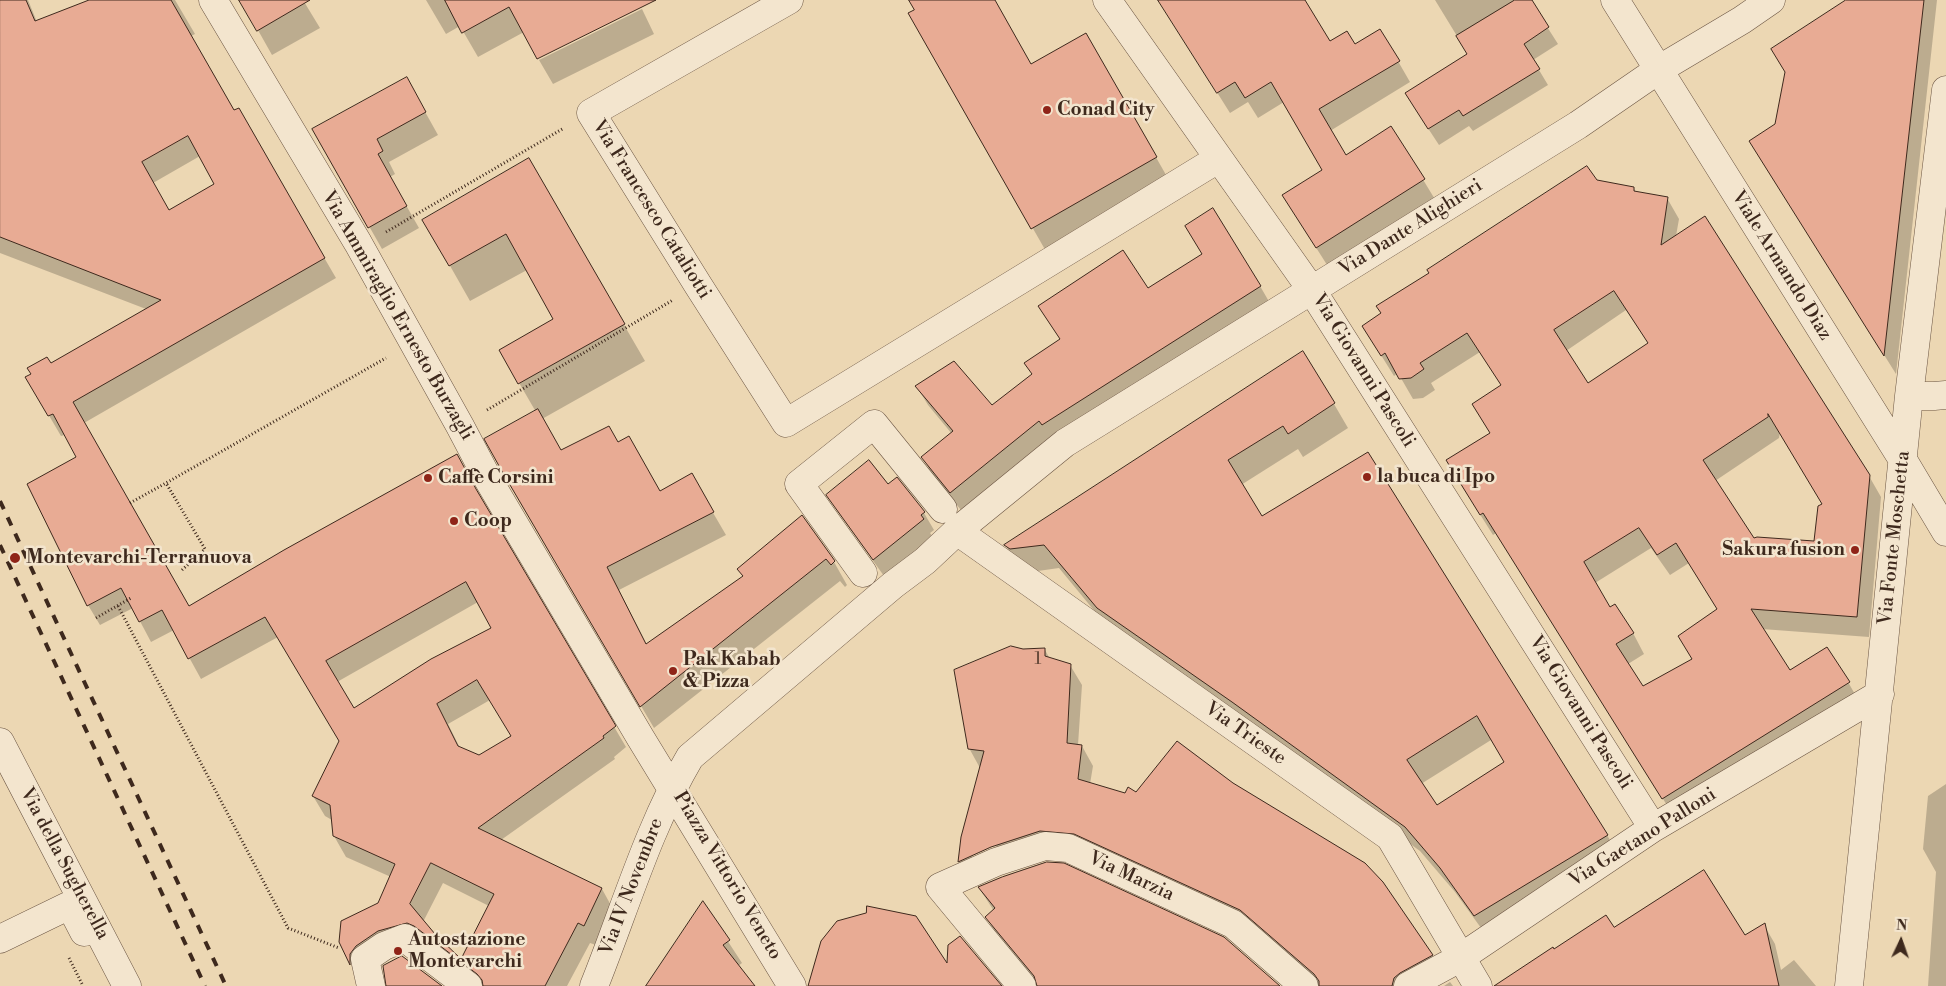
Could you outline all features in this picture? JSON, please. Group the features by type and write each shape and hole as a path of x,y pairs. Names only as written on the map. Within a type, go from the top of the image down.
{"street":[{"name":"Via Ammiraglio Ernesto Burzagli","path":"213,0 358,243 489,481 672,788"},
{"name":"Via Francesco Cataliotti","path":"789,0 590,112 786,423 1218,159"},
{"name":"Via Giovanni Pascoli","path":"1107,0 1311,289 1654,828"},
{"name":"Viale Armando Diaz","path":"1615,0 1903,460 1946,532"},
{"name":"Via Dante Alighieri","path":"950,520 1065,444 1311,289 1578,125 1658,70 1742,20 1771,0"},
{"name":"Via Fonte Moschetta","path":"1849,986 1909,396 1946,90"},
{"path":"1909,396 1946,395"},
{"name":"Via Trieste","path":"863,573 799,484 874,424 950,520 1390,837 1478,986"},
{"name":"Piazza Vittorio Veneto","path":"792,986 672,788 690,757 893,585 925,561 950,520"},
{"name":"Via Gaetano Palloni","path":"1408,986 1460,958 1654,828 1880,694"},
{"name":"Via della Sugherella","path":"0,742 127,986"},
{"name":"Via IV Novembre","path":"594,986 656,821 672,788"},
{"name":"Via Marzia","path":"1022,986 940,887 996,862 1045,846 1068,848 1233,924 1304,986"},
{"path":"0,939 70,904 113,986"},
{"path":"371,986 365,959 384,946 405,938 468,986"}],"path":[{"path":"382,234 590,112"},
{"path":"460,426 698,285"},
{"path":"130,503 413,342"},
{"path":"166,482 205,549 182,570"},
{"path":"96,618 130,598"},
{"path":"118,606 288,928 365,959"}],"building":[{"path":"0,0 26,0 35,21 89,0 171,0 234,110 239,108 325,258 73,402 189,606 284,550 457,454 616,726 603,736 604,738 478,828 602,888 584,926 578,923 545,986 483,986 482,980 477,974 414,926 407,923 378,931 356,946 350,954 350,965 339,942 341,921 378,903 395,864 333,836 330,805 312,796 339,741 265,617 188,659 162,610 139,622 121,588 87,606 27,484 76,457 53,414 48,416 25,377 31,374 27,368 47,357 51,363 161,300 0,237","holes":["188,136 214,184 169,210 142,162","466,582 491,628 431,659 354,708 326,661","477,680 511,736 479,755 458,746 437,704","431,863 494,894 461,959 435,934 410,904"]},
{"path":"239,0 310,0 257,31"},
{"path":"445,0 656,0 537,59 509,7 462,33"},
{"name":"Conad City","path":"909,0 995,0 1031,64 1086,33 1157,157 1031,229 908,13 914,10"},
{"path":"1158,0 1305,0 1330,41 1347,31 1355,44 1380,29 1400,61 1319,109 1346,155 1391,126 1425,179 1316,248 1282,195 1322,170 1271,82 1245,98 1235,82 1217,93"},
{"path":"1515,0 1532,0 1549,27 1524,44 1540,69 1463,116 1459,110 1428,129 1405,93 1467,54 1456,36"},
{"path":"1846,0 1924,0 1884,356 1749,141 1775,124 1785,72 1771,49"},
{"path":"407,77 426,112 377,139 383,151 378,154 407,206 368,228 312,129"},
{"path":"529,158 625,324 518,384 499,350 553,319 506,234 449,266 422,220"},
{"path":"1587,166 1597,180 1634,187 1634,191 1668,197 1661,245 1705,216 1870,475 1857,617 1751,609 1790,670 1827,647 1850,682 1662,799 1483,513 1480,515 1446,460 1490,433 1472,404 1501,385 1467,333 1420,363 1424,369 1411,378 1399,379 1385,353 1381,356 1362,326 1381,313 1376,306 1429,273 1427,270","holes":["1614,291 1648,343 1588,383 1554,330","1768,414 1822,504 1818,506 1814,541 1754,538 1703,460 1768,417","1639,528 1657,555 1676,543 1717,609 1678,636 1692,659 1643,686 1616,644 1634,633 1615,604 1610,607 1584,562"]},
{"path":"1213,208 1261,286 1042,425 1039,421 950,493 921,457 953,431 915,386 954,361 992,405 1032,374 1024,363 1060,339 1038,306 1123,250 1148,288 1202,254 1185,226"},
{"path":"1303,351 1335,403 1288,434 1283,426 1228,460 1262,516 1368,452 1608,835 1474,916 1440,868 1405,827 1232,702 1097,608 1044,545 1010,549 1004,545","holes":["1477,716 1504,762 1437,805 1407,760"]},
{"path":"538,409 561,450 609,426 618,442 629,436 660,491 692,473 714,512 607,567 646,644 743,576 737,569 802,515 835,561 831,565 826,559 640,707 484,439"},
{"path":"869,460 888,484 897,477 925,512 921,515 924,519 873,560 826,495"},
{"path":"1011,646 1023,649 1045,648 1045,656 1071,664 1067,743 1082,745 1078,779 1125,793 1128,787 1136,792 1177,741 1233,783 1365,863 1383,882 1433,955 1400,973 1394,978 1392,986 1319,986 1319,981 1314,974 1240,910 1074,834 1040,831 991,847 958,862 961,837 984,751 968,749 954,670"},
{"path":"1047,862 1064,863 1224,937 1280,986 1037,986 1034,976 985,917 995,908 978,887"},
{"path":"1704,870 1745,935 1765,923 1779,986 1494,986 1606,915 1614,927"},
{"path":"703,901 730,940 723,945 755,986 646,986"},
{"path":"867,906 916,916 947,963 948,945 960,936 1002,986 808,986 821,941 837,921 866,913"},
{"path":"402,956 442,986 386,986 383,966"}],"railway":[{"path":"0,501 226,986"},
{"path":"0,545 205,986"}],"place":[{"name":"Conad City","path":"1047,110"},
{"name":"la buca di Ipo","path":"1367,477"},
{"name":"Caffè Corsini","path":"428,478"},
{"name":"Coop","path":"454,521"},
{"name":"Sakura fusion","path":"1855,550"},
{"name":"Montevarchi-Terranuova","path":"15,558"},
{"name":"Pak Kabab & Pizza","path":"673,671"},
{"name":"Autostazione Montevarchi","path":"398,951"}]}
